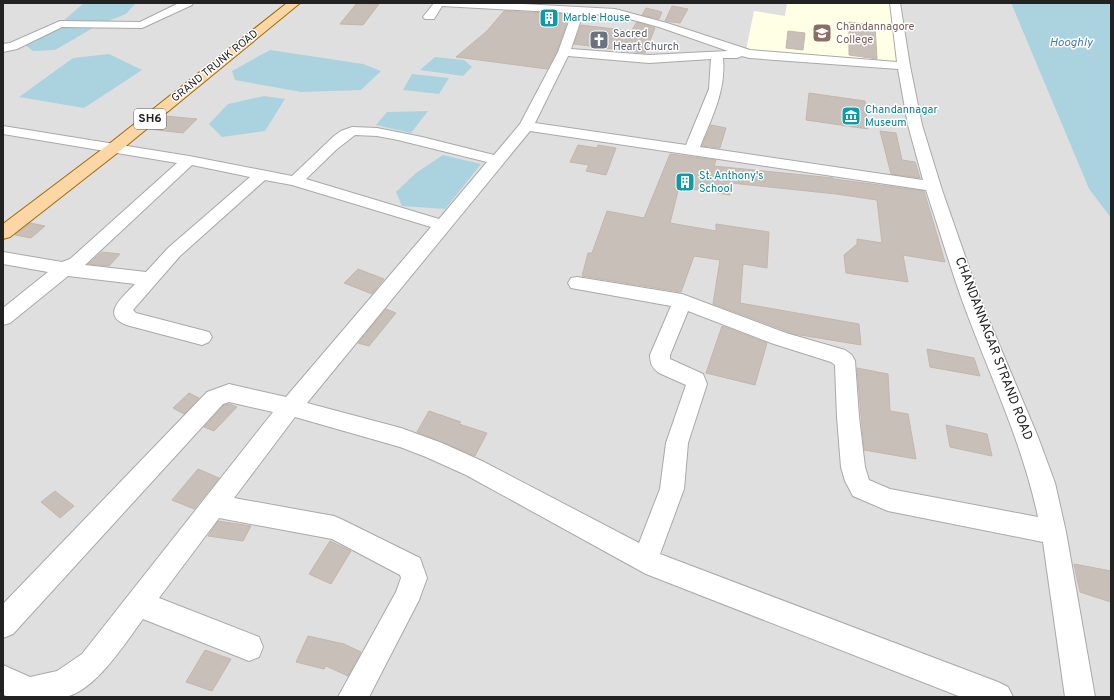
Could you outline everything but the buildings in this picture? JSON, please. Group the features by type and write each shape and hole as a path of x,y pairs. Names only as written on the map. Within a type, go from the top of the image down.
{"main road":[{"name":"GRAND TRUNK ROAD","path":"3,233 115,147 294,3"}],"street":[{"path":"3,48 13,46 60,24 142,25 188,3"},
{"path":"430,18 430,14 440,3 497,5 578,12 618,8 749,54"},
{"name":"CHANDANNAGAR STRAND ROAD","path":"895,3 904,66 915,125 933,186 971,299 1027,437 1043,483 1054,532 1080,697"},
{"path":"3,679 28,695 66,682 92,664 290,407 526,126 564,52 578,12"},
{"path":"564,52 649,59 749,54 904,66"},
{"path":"692,149 716,89 718,70 717,55"},
{"path":"526,126 692,149 802,168 933,186"},
{"path":"3,130 115,147 295,181 442,225"},
{"path":"295,181 345,135 356,130 398,137 497,160"},
{"path":"3,318 64,269 76,263 189,160"},
{"path":"202,337 130,319 123,314 124,308 174,252 262,174"},
{"path":"3,258 64,269 150,279"},
{"path":"577,283 682,301 781,339 838,356 845,361 848,417 853,466 857,481 861,488 888,500 1054,532"},
{"path":"645,559 672,489 677,443 697,384 696,380 690,376 664,366 660,361 660,355 682,301"},
{"path":"3,624 215,398 229,393 290,407 401,438 434,450 474,468 655,565 998,697"},
{"path":"213,506 334,528 411,567 414,578 406,600 354,697"},
{"path":"139,604 249,647"}],"shaded area":[{"path":"3,3 1011,3 1089,189 1111,218 1111,697 3,697"},
{"name":"Chandannagore College","path":"787,3 891,3 900,65 746,50 754,11 785,16"}],"water":[{"path":"84,3 135,4 126,14 100,24 63,21"},
{"name":"Hooghly","path":"1011,3 1111,3 1111,218 1089,189"},
{"path":"62,24 93,28 55,50 33,51 22,43"},
{"path":"270,50 363,64 381,71 361,90 301,92 235,80 232,71"},
{"path":"109,54 142,70 84,108 19,97 73,58"},
{"path":"435,57 464,60 472,67 463,76 420,70"},
{"path":"412,74 449,78 439,94 403,90"},
{"path":"264,96 285,99 265,131 222,137 209,124 228,104"},
{"path":"428,111 411,133 376,125 387,112"},
{"path":"443,155 481,164 445,209 402,206 396,192 416,173"}],"place":[{"name":"Marble House","path":"549,18"},
{"name":"Chandannagore College","path":"822,33"},
{"name":"Sacred Heart Church","path":"599,40"},
{"name":"Chandannagar Museum","path":"851,116"},
{"name":"St. Anthony's School","path":"685,182"}]}
